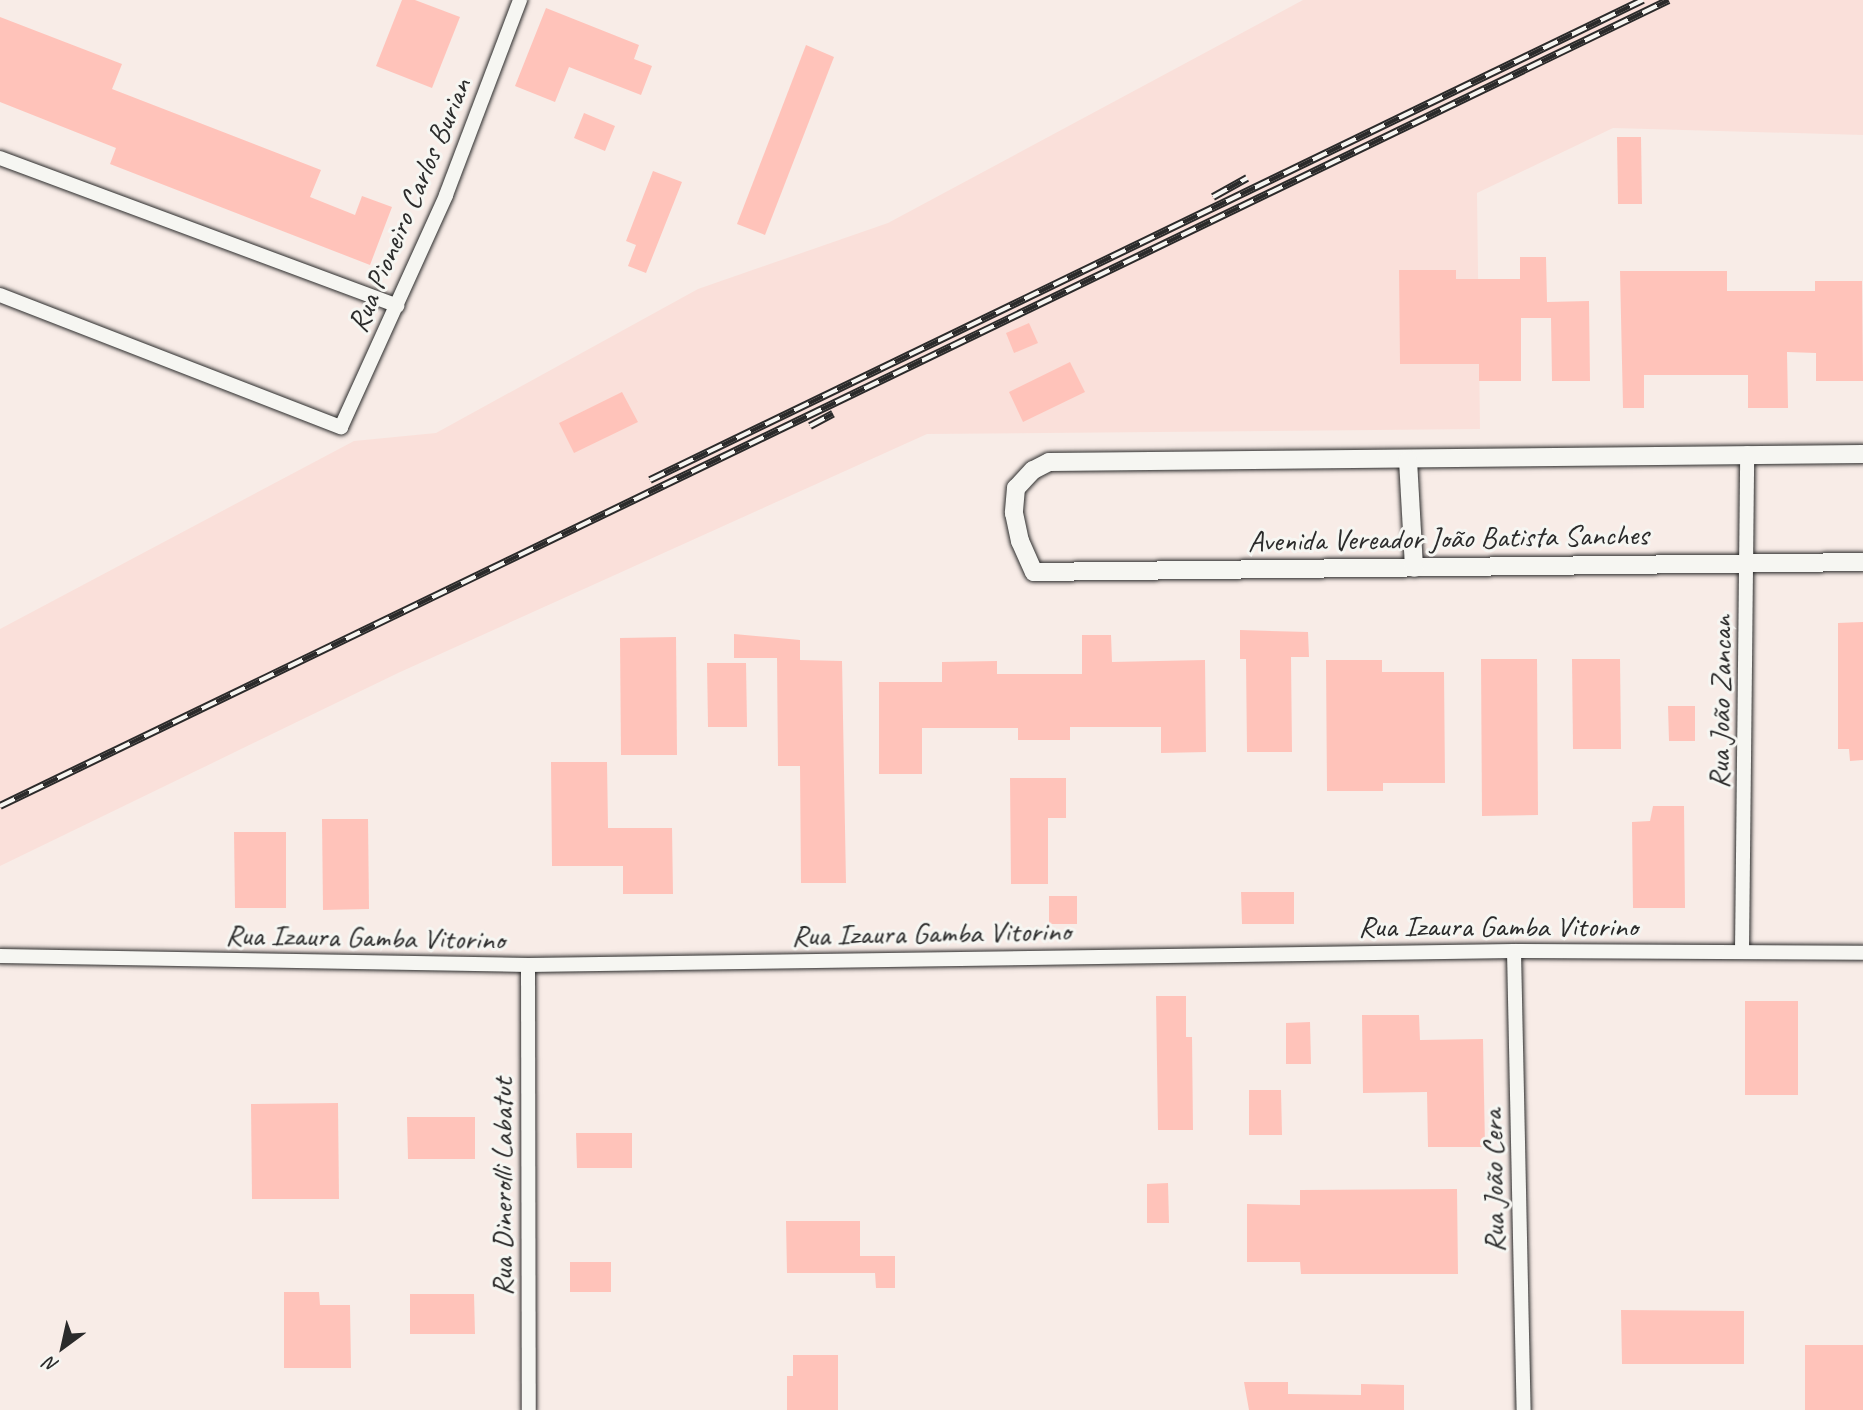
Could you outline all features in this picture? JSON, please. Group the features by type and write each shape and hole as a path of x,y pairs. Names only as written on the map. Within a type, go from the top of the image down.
{"street":[{"name":"Rua Pioneiro Carlos Burian","path":"0,295 341,427 446,195 520,0"},
{"path":"0,159 397,306"},
{"path":"1414,568 1408,460 1747,453 1863,454"},
{"name":"Rua João Zancan","path":"1742,951 1747,453"},
{"name":"Avenida Vereador João Batista Sanches","path":"1408,460 1136,458 1049,462 1032,470 1016,488 1020,541 1034,572 1414,568 1748,560 1863,562"},
{"name":"Rua Izaura Gamba Vitorino","path":"0,956 528,965 1514,951 1863,953"},
{"name":"Rua João Cera","path":"1514,951 1524,1410"},
{"name":"Rua Dinerolli Labatut","path":"528,965 529,1410"}],"shaded area":[{"path":"1303,0 1863,0 1863,135 1613,128 1477,193 1480,429 927,434 398,673 0,866 0,629 354,441 436,433 698,289 888,223"}],"building":[{"path":"402,0 415,0 460,17 432,88 376,66"},
{"path":"546,8 639,45 634,59 652,66 641,95 569,67 555,102 515,86"},
{"path":"0,17 122,64 112,89 321,170 310,197 355,215 362,196 392,207 370,265 110,164 116,148 0,102"},
{"path":"806,45 834,57 765,235 737,224"},
{"path":"584,113 615,126 605,151 574,138"},
{"path":"1617,137 1641,137 1642,204 1618,204"},
{"path":"653,171 682,182 646,273 628,266 636,245 626,241"},
{"path":"1520,257 1546,257 1547,302 1589,301 1590,381 1552,381 1551,318 1521,318 1521,381 1479,381 1479,364 1400,364 1399,270 1456,270 1456,279 1520,279"},
{"path":"1620,271 1727,271 1727,291 1815,291 1815,281 1862,281 1863,381 1816,381 1816,353 1787,352 1788,408 1748,408 1748,375 1644,375 1644,408 1623,408"},
{"path":"1029,323 1038,343 1014,353 1006,333"},
{"path":"1070,362 1085,392 1023,422 1009,392"},
{"path":"622,392 638,422 574,453 559,423"},
{"path":"1863,622 1863,760 1850,761 1849,749 1838,749 1838,623"},
{"path":"1240,630 1308,632 1309,657 1291,657 1292,752 1247,752 1246,659 1240,659"},
{"path":"734,634 800,640 800,660 842,661 846,883 801,883 800,766 778,766 777,658 734,658"},
{"path":"1082,635 1111,635 1112,662 1205,660 1206,752 1161,753 1161,727 1070,727 1070,740 1018,740 1018,728 922,728 922,774 879,774 879,682 942,682 942,662 997,661 997,674 1082,674"},
{"path":"676,637 677,755 621,755 620,638"},
{"path":"1481,659 1537,659 1538,815 1482,816"},
{"path":"1572,659 1620,659 1621,749 1573,749"},
{"path":"1326,660 1382,660 1382,672 1444,672 1445,783 1383,783 1383,791 1327,791"},
{"path":"707,663 746,663 747,727 708,727"},
{"path":"1668,706 1695,706 1695,741 1669,741"},
{"path":"551,762 607,762 608,828 672,828 673,894 623,894 623,866 552,866"},
{"path":"1010,778 1066,778 1066,818 1048,818 1048,884 1011,884"},
{"path":"1653,806 1684,806 1685,908 1633,908 1632,822 1650,821"},
{"path":"322,819 368,819 369,909 323,910"},
{"path":"234,832 286,832 286,908 235,908"},
{"path":"1241,892 1294,892 1294,924 1242,924"},
{"path":"1049,896 1077,896 1077,924 1049,924"},
{"path":"1156,996 1186,996 1186,1037 1192,1037 1193,1130 1158,1130"},
{"path":"1745,1001 1798,1001 1798,1095 1745,1095"},
{"path":"1362,1015 1419,1015 1420,1040 1483,1039 1485,1147 1428,1147 1427,1092 1363,1093"},
{"path":"1310,1022 1311,1064 1286,1064 1286,1023"},
{"path":"1249,1090 1281,1090 1282,1135 1249,1135"},
{"path":"338,1103 339,1199 252,1199 251,1104"},
{"path":"407,1117 475,1117 475,1159 408,1159"},
{"path":"576,1133 632,1133 632,1168 577,1168"},
{"path":"1168,1183 1169,1223 1147,1223 1147,1184"},
{"path":"1457,1189 1458,1274 1301,1274 1300,1262 1247,1262 1247,1204 1300,1205 1300,1190"},
{"path":"786,1221 860,1221 860,1256 895,1256 895,1288 876,1288 875,1273 787,1273"},
{"path":"570,1262 611,1262 611,1292 570,1292"},
{"path":"284,1292 319,1292 320,1305 350,1305 351,1368 284,1368"},
{"path":"410,1294 474,1294 475,1334 410,1334"},
{"path":"1621,1310 1744,1311 1744,1364 1622,1364"},
{"path":"1805,1345 1863,1345 1863,1410 1805,1410"},
{"path":"793,1355 838,1355 838,1410 787,1410 787,1376 793,1376"},
{"path":"1244,1382 1288,1382 1288,1394 1361,1395 1361,1384 1404,1385 1404,1410 1249,1410"}],"railway":[{"path":"650,480 1643,0"},
{"path":"0,806 1669,0"},
{"path":"1213,197 1247,178"},
{"path":"810,426 833,414"}]}
